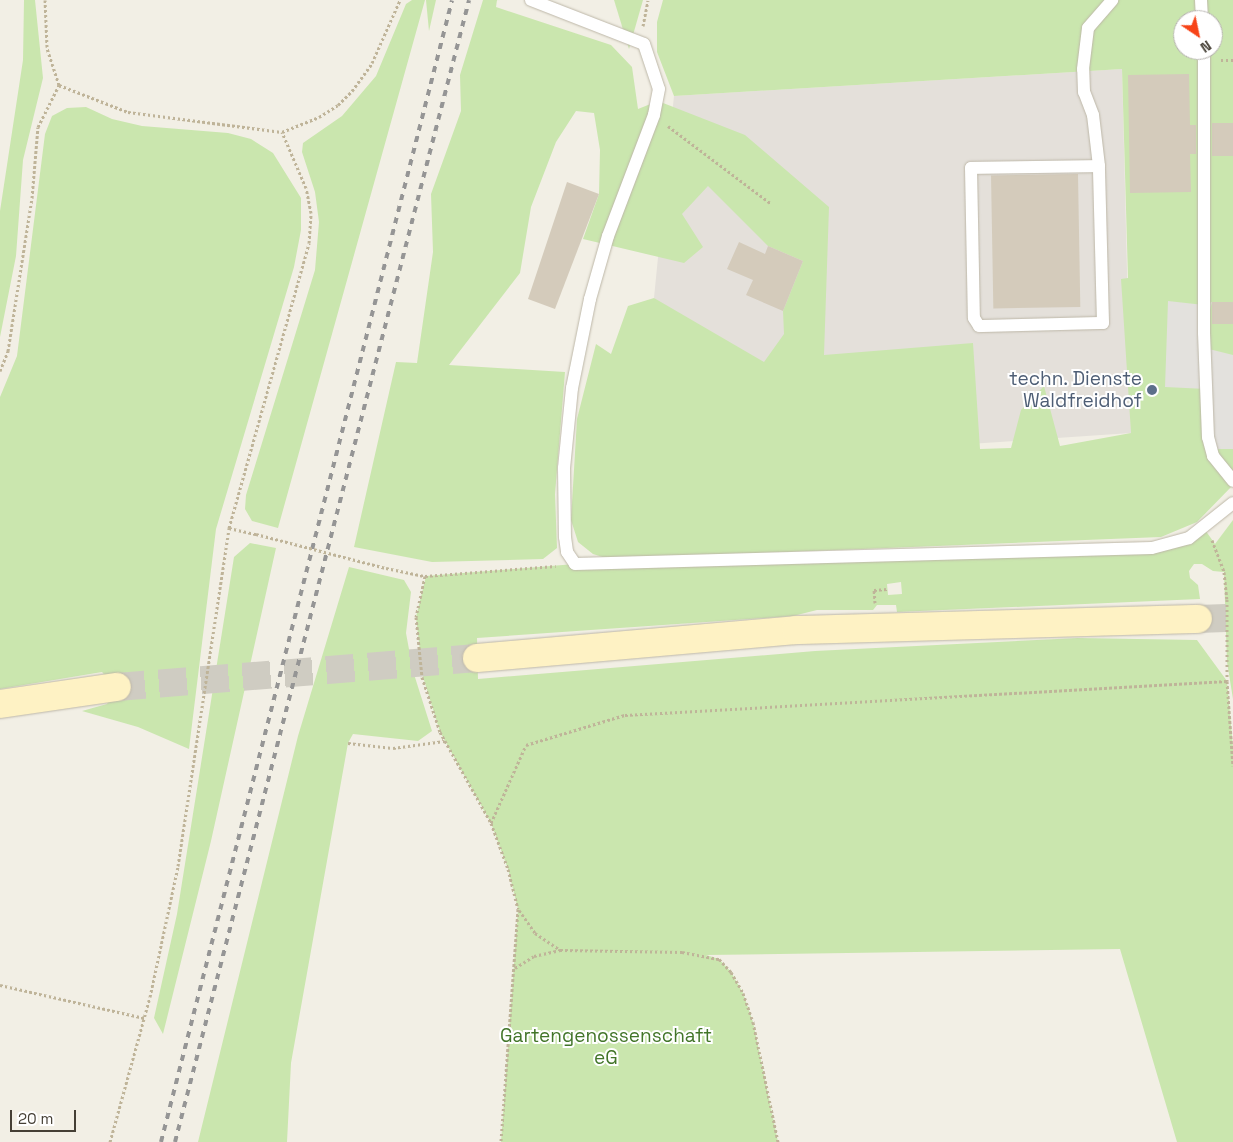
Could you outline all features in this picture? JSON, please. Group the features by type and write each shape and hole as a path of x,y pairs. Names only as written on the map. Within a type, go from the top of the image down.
{"main road":[{"path":"478,658 796,630 1198,618"},
{"path":"0,704 117,686"}],"lane":[{"path":"531,0 644,44 660,89 654,115 608,236 590,299 572,388 564,468 565,527 567,552 575,564 1152,548 1189,538 1233,503"},
{"path":"1099,166 971,168 974,318 978,326 1103,323 1099,166 1093,115 1084,92 1083,69 1088,28 1112,0"},
{"path":"1204,60 1204,333 1208,437 1213,456 1233,481"}],"path":[{"path":"0,372 8,351 32,198 38,127 59,85 47,47 45,0"},
{"path":"59,85 128,112 282,132 318,117 338,105 352,91 372,63 400,0"},
{"path":"644,44 642,32 648,0"},
{"path":"654,115 770,202"},
{"path":"110,1142 144,1018 178,866 228,528 309,243 311,213 306,188 282,132"},
{"path":"1203,527 1215,544 1224,572 1227,681 1233,766"},
{"path":"228,528 425,576 575,564"},
{"path":"425,576 416,617 422,677 445,741 491,823 508,869 518,909 501,1142"},
{"path":"491,823 526,745 625,715 1227,681"},
{"path":"348,743 393,748 445,741"},
{"path":"518,909 535,933 560,950"},
{"path":"515,968 534,956 560,950 682,952 718,959 731,972 743,993 753,1022 778,1142"},
{"path":"0,985 144,1018"}],"shaded area":[{"path":"1122,69 1131,433 821,454 654,298 674,96"},
{"path":"1168,301 1204,305 1212,302 1204,333 1205,348 1233,355 1233,449 1211,449 1206,389 1165,387"}],"green space":[{"path":"24,0 35,0 43,78 23,160 16,256 0,337 0,211 23,60"},
{"path":"412,0 425,0 278,528 252,521 245,509 246,495 315,270 319,222 315,192 302,152 303,143 342,116 376,76 406,4"},
{"path":"426,0 436,0 429,31"},
{"path":"483,0 497,0 496,7 611,45 632,67 638,109 658,101 745,135 829,207 824,355 973,343 980,449 1011,448 1021,410 1044,386 1060,446 1131,433 1121,279 1128,278 1122,69 674,96 657,52 657,22 663,0 1233,0 1233,485 1197,522 1161,537 609,559 593,554 578,542 571,520 577,419 596,344 611,354 628,306 654,298 764,362 784,334 783,311 803,261 768,246 708,186 682,214 703,247 684,263 583,239 599,194 600,150 594,113 576,111 556,142 531,207 520,273 449,365 565,372 555,494 557,548 543,559 432,562 354,547 396,362 417,363 433,252 431,194 461,111 460,75"},
{"path":"614,0 643,0 629,49"},
{"path":"86,107 112,119 142,126 228,133 251,139 273,153 301,198 301,230 294,267 216,529 189,749 138,727 82,711 107,704 116,687 102,672 0,689 0,397 17,356 45,134 52,116 67,108"},
{"name":"Gartengenossenschaft eG","path":"1233,520 1233,699 1227,662 1224,572 1213,571 1202,564 1194,564 1189,571 1190,578 1198,585 1200,599 897,612 896,605 877,605 873,610 817,610 793,616 477,638 478,679 815,651 1078,638 1197,640 1227,681 1233,747 1233,1142 1177,1142 1120,949 706,955 719,959 731,972 743,993 753,1022 778,1142 501,1142 518,909 508,869 491,823 440,732 423,677 416,617 426,576 575,564 1152,548 1203,527 1215,544","holes":["901,582 902,594 888,595 887,584"]},
{"path":"250,543 276,548 211,841 163,1034 154,1018 177,914 234,557"},
{"path":"349,567 404,580 411,592 406,633 413,671 432,731 418,741 353,734 348,743 291,1063 287,1142 198,1142 298,736"}],"building":[{"path":"1189,74 1190,125 1196,125 1196,154 1190,154 1191,192 1130,193 1128,75"},
{"path":"1212,123 1233,123 1233,156 1212,156"},
{"path":"1078,174 1080,307 993,308 991,176"},
{"path":"567,182 599,194 555,309 528,299"},
{"path":"739,242 765,254 768,246 803,261 783,311 746,295 753,280 727,269"},
{"path":"1212,302 1233,302 1233,324 1212,324"}],"tunnel":[{"path":"1198,619 1233,618"},
{"path":"117,687 477,658"}],"railway":[{"path":"161,1142 452,0"},
{"path":"175,1142 469,0"}],"place":[{"name":"techn. Dienste Waldfreidhof","path":"1152,390"}]}
